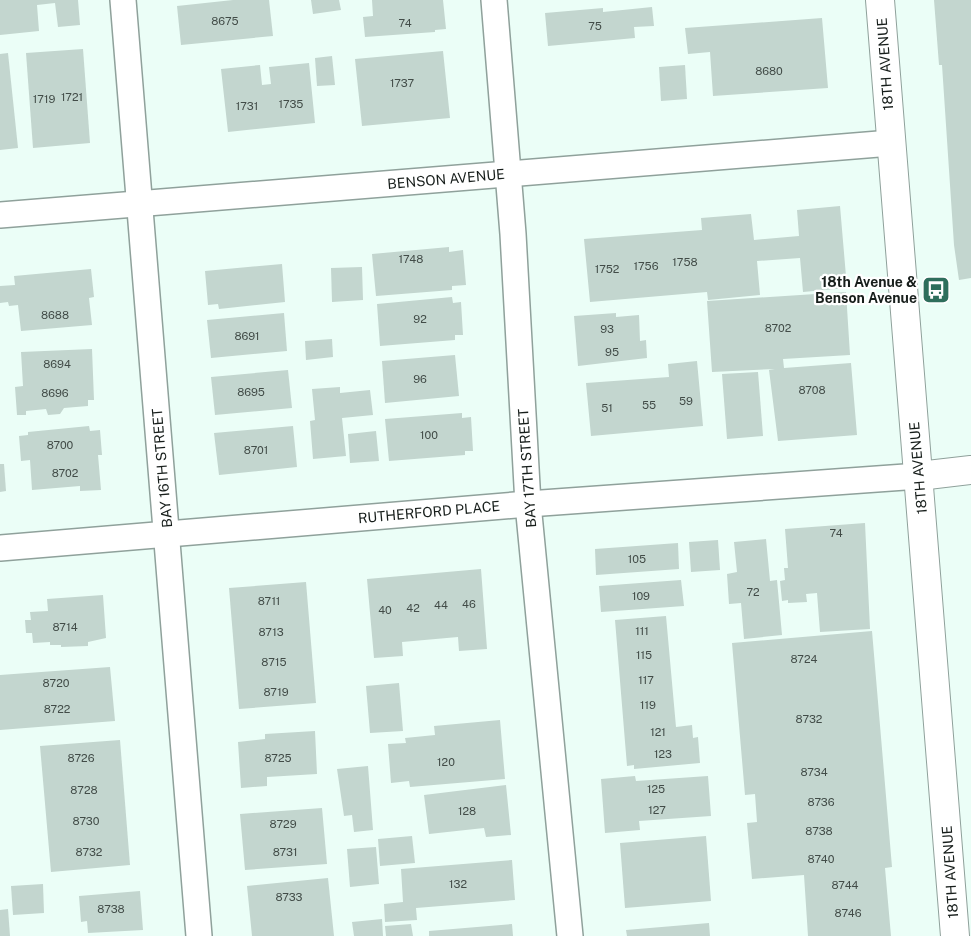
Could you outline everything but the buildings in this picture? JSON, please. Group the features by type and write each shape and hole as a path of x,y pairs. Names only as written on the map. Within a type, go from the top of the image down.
{"street":[{"name":"BAY 16TH STREET","path":"123,0 199,936"},
{"name":"BAY 17TH STREET","path":"494,0 508,174 528,504 570,936"},
{"name":"18TH AVENUE","path":"880,0 955,936"},
{"name":"BENSON AVENUE","path":"0,215 891,143"},
{"path":"919,476 971,470"},
{"name":"RUTHERFORD PLACE","path":"0,548 528,504 919,476"}],"place":[{"name":"18th Avenue & Benson Avenue","path":"936,290"}]}
